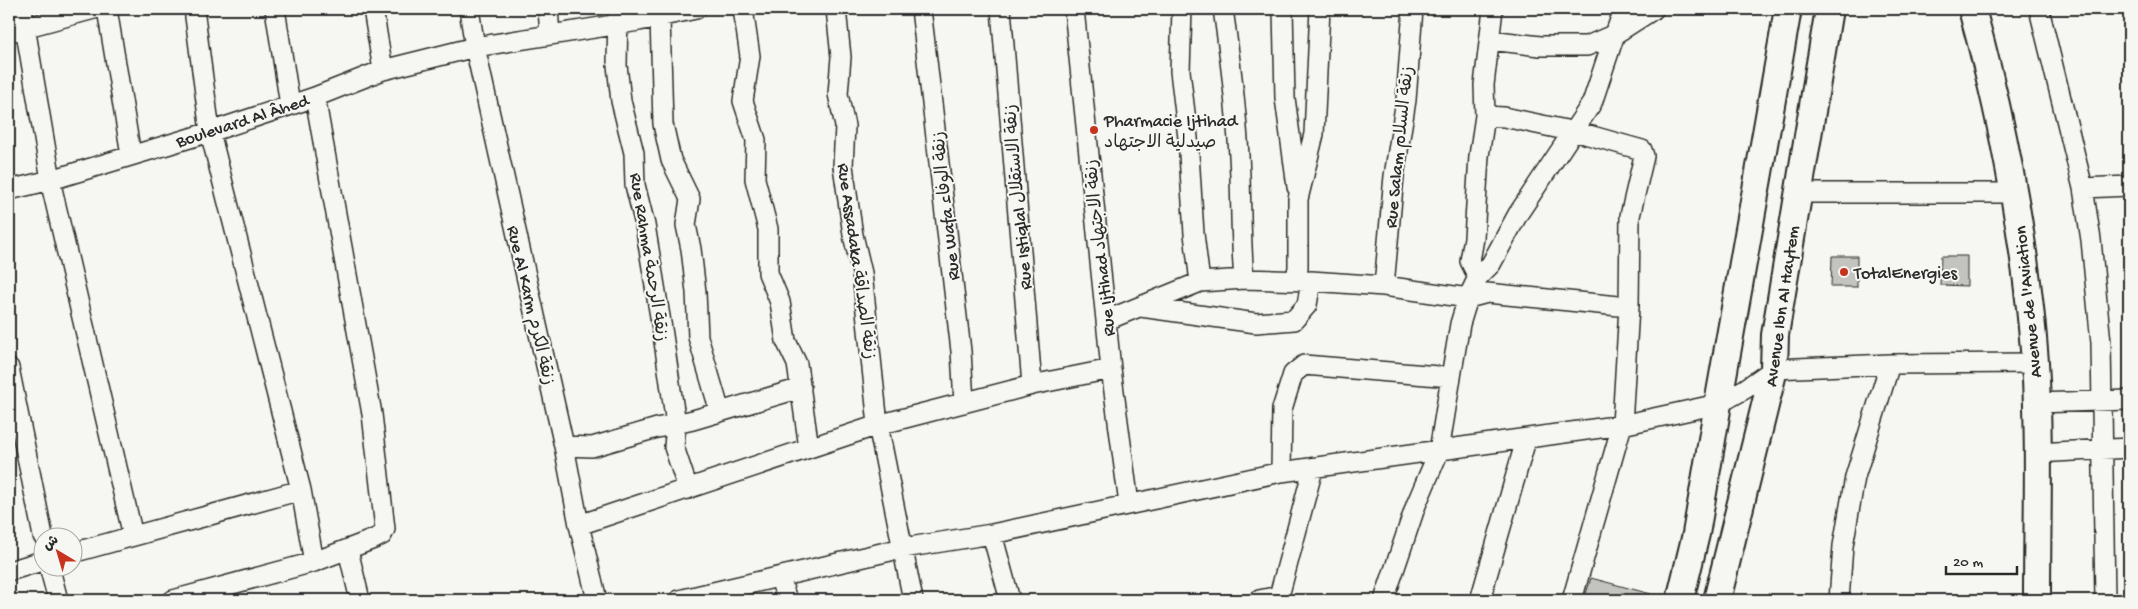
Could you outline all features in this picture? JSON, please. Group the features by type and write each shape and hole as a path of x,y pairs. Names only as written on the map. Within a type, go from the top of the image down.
{"street":[{"path":"22,9 17,30 133,536"},
{"path":"17,30 94,9"},
{"path":"107,9 130,156"},
{"path":"194,9 210,132 301,490 314,562"},
{"path":"275,9 290,105"},
{"path":"374,9 383,70"},
{"name":"Rue Al Karm زنقة الكرم","path":"469,9 475,47 597,600"},
{"path":"548,9 550,35"},
{"name":"Boulevard Al Âhed","path":"9,190 50,180 210,132 315,97 383,70 475,47 550,35 617,17 660,17 696,9"},
{"path":"743,9 750,56 743,101 756,140 755,179 768,229 768,273 780,302 786,342 797,364 809,448"},
{"name":"Rue Assadaka زنقة الصداقة","path":"836,9 840,56 838,94 846,126 843,166 853,236 862,273 878,425 913,600"},
{"name":"Rue Wafa زنقة الوفاء","path":"921,9 961,351 964,403"},
{"name":"Rue Istiqlal زنقة الاستقلال","path":"1001,9 1032,386"},
{"name":"Rue Ijtihad زنقة الاجتهاد","path":"1074,9 1111,369 1129,504"},
{"path":"1182,9 1180,71 1188,138 1194,234 1200,282"},
{"path":"1223,9 1235,110 1244,279"},
{"path":"1141,307 1256,323 1294,320 1307,305 1303,280 1298,268 1298,199 1285,98 1283,9"},
{"path":"1298,199 1314,134 1320,9"},
{"name":"Rue Salam زنقة السلام","path":"1384,286 1394,176 1406,100 1413,9"},
{"path":"1478,277 1470,261 1474,238 1479,156 1485,116 1484,85 1493,9"},
{"path":"1384,600 1416,505 1439,451 1460,324 1468,298 1478,277 1491,264 1518,214 1592,103 1624,9"},
{"path":"1490,40 1540,46 1588,46 1615,34 1654,9"},
{"path":"1680,600 1699,517 1788,9"},
{"name":"Avenue Ibn Al Haytem","path":"1717,600 1774,368 1775,335 1829,9"},
{"name":"Avenue de l'Aviation","path":"1972,9 1992,81 2014,193 2030,305 2036,403 2037,600"},
{"path":"2039,9 2083,188 2091,240 2097,300 2102,401 2105,600"},
{"name":"Rue Rahma زنقة الرحمة","path":"617,17 617,65 621,101 634,153 635,186 645,224 676,424 674,447 688,490"},
{"path":"660,17 663,124 671,160 690,199 686,226 696,292 698,337 720,412"},
{"path":"174,600 234,592 348,550 382,535 386,529 372,414 315,97"},
{"path":"1485,116 1504,117 1573,132 1642,150 1644,156 1630,216 1629,307 1622,426 1572,600"},
{"path":"2083,188 2129,186"},
{"path":"1798,193 2014,193"},
{"path":"1107,320 1200,282 1244,279 1303,280 1384,286 1468,298 1486,293 1629,307"},
{"path":"681,600 903,548 992,534 1281,472 1622,426 1718,404 1745,389 1774,368 1890,364 2035,363"},
{"path":"1839,600 1842,546 1855,478 1890,364"},
{"path":"1281,472 1282,408 1292,374 1304,365 1451,377"},
{"path":"9,368 41,526"},
{"path":"579,525 878,425 1032,386 1111,369"},
{"path":"564,446 592,447 801,388"},
{"path":"2036,403 2129,400"},
{"path":"1480,600 1526,440"},
{"path":"2037,453 2129,448"},
{"path":"1259,600 1279,598 1313,469"},
{"path":"82,550 301,490"},
{"path":"992,534 1010,600"},
{"path":"348,550 360,600"},
{"path":"9,571 32,564"},
{"path":"52,576 58,600"},
{"path":"780,578 787,600"}],"building":[{"name":"TotalEnergies","path":"1832,256 1857,256 1857,287 1831,287"},
{"name":"TotalEnergies","path":"1941,256 1967,256 1967,286 1940,285"},
{"path":"1591,578 1651,594 1650,600 1584,600"}],"place":[{"name":"Pharmacie Ijtihad صيدلية الاجتهاد","path":"1094,130"},
{"name":"TotalEnergies","path":"1844,272"}]}
